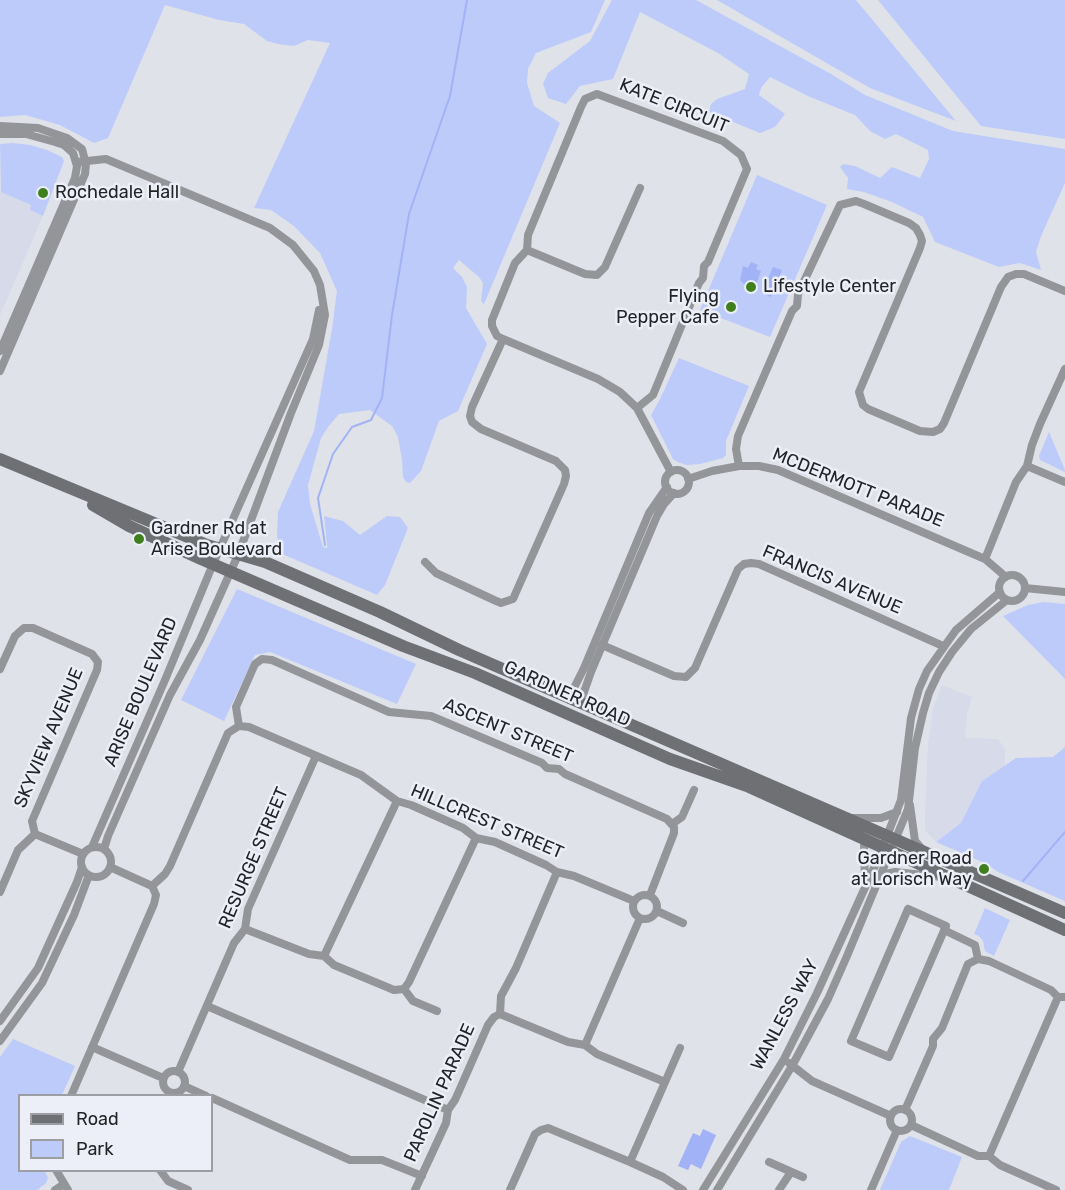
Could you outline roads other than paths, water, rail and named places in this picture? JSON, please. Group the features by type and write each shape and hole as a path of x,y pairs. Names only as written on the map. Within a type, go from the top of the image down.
{"street":[{"name":"KATE CIRCUIT","path":"503,339 493,331 492,321 515,263 527,250 528,235 585,99 597,94 606,96 723,141 741,155 747,169 708,262 704,266 703,278 695,292 653,395 637,408"},
{"path":"0,126 38,128 67,138 82,149 81,161 58,227 0,371"},
{"path":"0,134 26,134 55,142 64,146 81,161 106,159 270,228 293,245 314,271"},
{"path":"527,250 585,274 597,275 605,267 640,188"},
{"path":"739,466 736,448 738,436 792,311 797,306 798,294 840,205 856,201 909,223 920,235 922,241 920,248 860,392 863,405 868,409 920,431 933,432 940,429 944,423 1001,287 1008,277 1024,274 1065,291"},
{"path":"0,351 58,227"},
{"name":"ARISE BOULEVARD","path":"92,847 213,564 316,332 319,315 314,271"},
{"name":"ARISE BOULEVARD","path":"104,849 170,695 200,640 231,572 291,413 320,345 325,315 320,285 314,271"},
{"path":"425,562 436,573 501,603 513,599 564,484 566,476 562,465 481,429 472,422 470,416 472,407 503,339 610,385 637,408 671,472"},
{"path":"985,559 1017,482 1027,466 1040,424 1065,369"},
{"path":"282,409 291,413"},
{"name":"GARDNER ROAD","path":"0,459 58,485 220,549 265,562 380,612 459,650 1065,913"},
{"name":"MCDERMOTT PARADE","path":"688,479 712,471 739,466 759,466 778,470 985,559 1006,577"},
{"path":"1027,466 1065,482"},
{"path":"566,696 574,688 584,668 649,513 670,490 685,490 688,479 682,472 671,472"},
{"path":"583,704 584,692 602,645 670,490 665,480 671,472"},
{"name":"GARDNER ROAD","path":"58,485 129,526 231,572 403,646 475,673 670,759 757,790 1065,930"},
{"name":"FRANCIS AVENUE","path":"602,645 674,676 686,677 695,668 738,569 751,562 943,646"},
{"path":"891,837 901,800 906,751 915,703 927,671 943,646 971,615 991,602 1000,592 1001,582 1006,577 1019,577 1025,588 1019,599 1007,600 970,629 939,672 929,693 915,748 910,802 915,841 923,851"},
{"path":"1025,588 1065,592"},
{"path":"1000,592 1007,600"},
{"name":"SKYVIEW AVENUE","path":"0,669 15,636 24,628 33,628 92,654 98,662 32,821 35,834 83,854"},
{"path":"459,650 457,657 471,667 475,673"},
{"name":"ASCENT STREET","path":"239,726 236,707 255,664 262,659 272,660 390,712 430,716 542,763 546,768 559,769 565,774 667,819 672,824"},
{"path":"152,886 170,866 228,733 239,726"},
{"name":"HILLCREST STREET","path":"239,726 249,727 361,775 397,801 463,828 477,838 495,842 546,864 557,872 574,876 634,901"},
{"name":"RESURGE STREET","path":"178,1072 234,943 245,929 248,909 316,756"},
{"path":"650,895 674,834 672,824 682,817 694,790"},
{"path":"324,956 397,801"},
{"path":"886,850 910,802"},
{"name":"GARDNER ROAD","path":"846,818 881,818 897,812"},
{"path":"0,892 18,850 35,834"},
{"path":"245,929 309,954 324,956 334,964 394,990 404,989 477,838"},
{"path":"864,840 865,889"},
{"path":"0,1021 38,968 77,882 83,854 92,847 104,849 111,858 110,867 104,875 99,877 88,875 82,867"},
{"name":"WANLESS WAY","path":"717,1190 792,1066 828,999 881,875 886,850"},
{"name":"WANLESS WAY","path":"703,1190 784,1059 886,850"},
{"path":"71,1094 156,895 152,886 110,867"},
{"path":"500,1014 499,1005 503,990 516,968 557,872"},
{"path":"881,875 895,872 949,877"},
{"path":"0,1041 42,983 74,915 88,875"},
{"path":"640,895 650,895 656,901 657,911 649,919 640,918 633,912 634,901 640,895"},
{"path":"908,909 946,926 944,930 889,1057 851,1041 908,909"},
{"path":"657,911 683,923"},
{"path":"585,1045 640,918"},
{"path":"944,930 975,945 978,959"},
{"path":"905,1110 933,1046 933,1039 942,1028 968,964 978,959 989,961 1051,990 1062,997 989,1156"},
{"path":"404,989 413,1001 437,1011"},
{"path":"207,1006 448,1110"},
{"name":"PAROLIN PARADE","path":"415,1190 446,1123 448,1110 455,1100 488,1024 500,1014 568,1042 585,1045 597,1054 665,1082"},
{"path":"92,1047 163,1078"},
{"path":"630,1162 680,1048"},
{"path":"784,1059 812,1081 891,1116"},
{"path":"169,1072 178,1072 184,1077 184,1086 176,1093 168,1094 163,1087 163,1078 169,1072"},
{"path":"184,1086 204,1094"},
{"path":"213,1098 350,1160 382,1160 422,1176"},
{"path":"899,1110 905,1110 912,1116 911,1125 903,1131 897,1130 891,1122 891,1116 899,1110"},
{"path":"911,1125 978,1156 989,1156 1000,1165 1056,1190"},
{"path":"510,1190 535,1134 548,1128 663,1177 683,1190"},
{"path":"871,1190 897,1130"},
{"path":"769,1162 802,1177"},
{"path":"55,1190 66,1187 57,1172"},
{"path":"161,1172 168,1181 188,1190"},
{"path":"779,1190 791,1172"}],"waterway":[{"path":"325,545 318,498 333,454 352,427 371,420 382,398 392,315 409,214 450,96 467,0"},
{"path":"1023,881 1065,832"}],"place":[{"name":"Rochedale Hall","path":"43,193"},
{"name":"Lifestyle Center","path":"751,287"},
{"name":"Flying Pepper Cafe","path":"731,307"},
{"name":"Gardner Rd at Arise Boulevard","path":"139,539"},
{"name":"Gardner Road at Lorisch Way","path":"984,869"}]}
